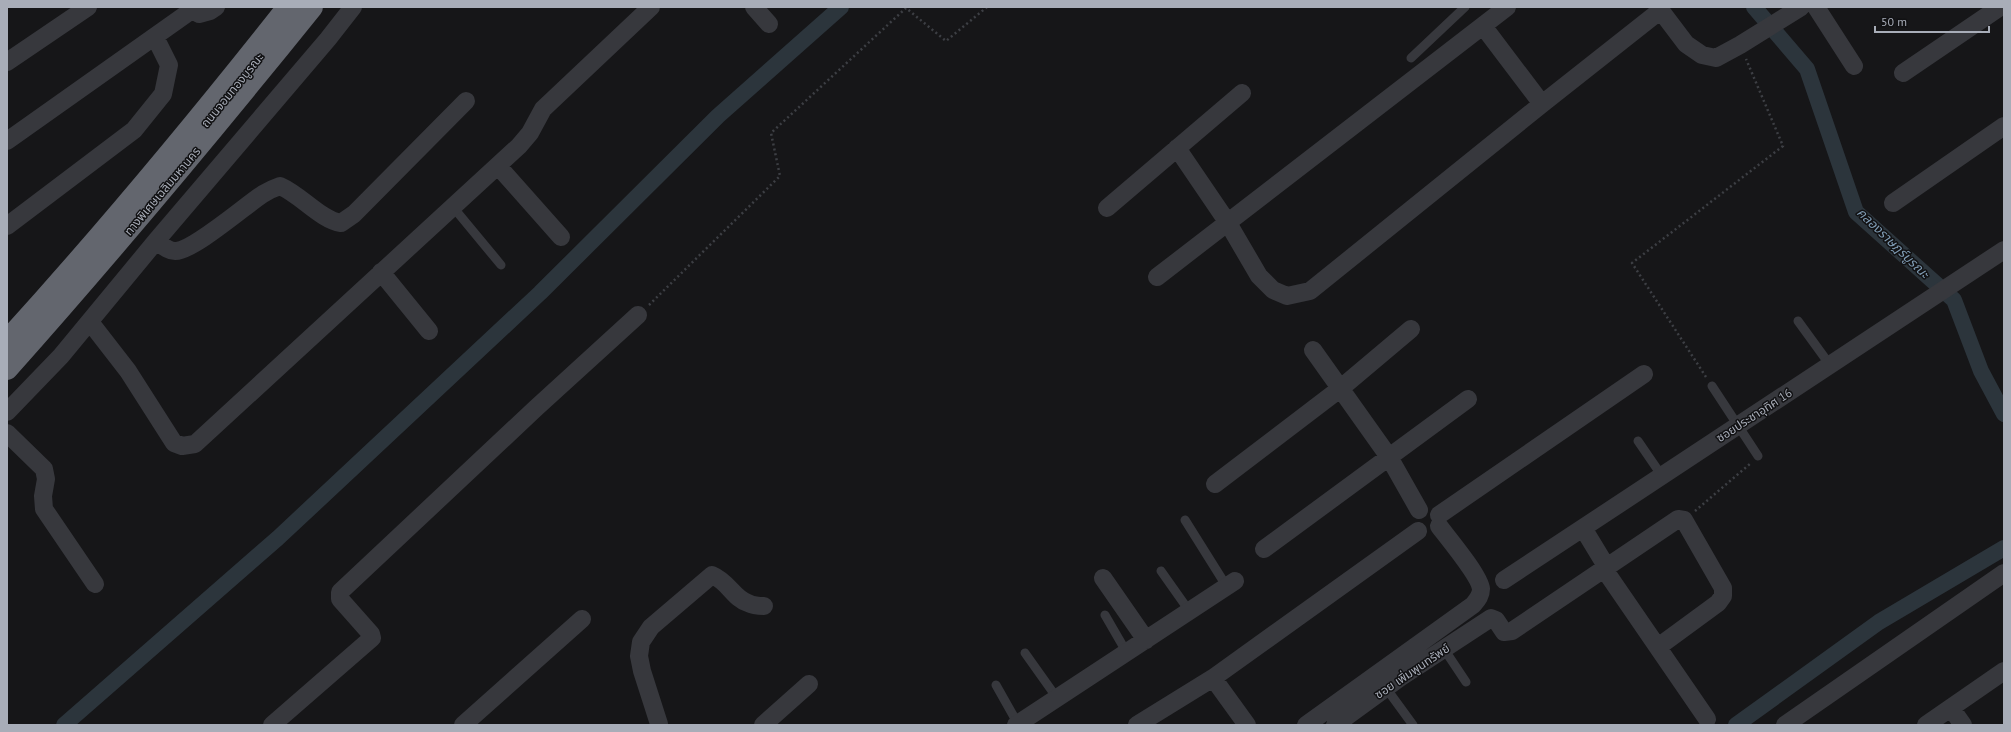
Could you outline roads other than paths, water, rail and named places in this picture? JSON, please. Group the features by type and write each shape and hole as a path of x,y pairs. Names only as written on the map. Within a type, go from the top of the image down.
{"highway":[{"name":"ทางพิเศษเฉลิมมหานคร","path":"7,341 76,264 192,127 288,7"},
{"name":"ทางพิเศษเฉลิมมหานคร","path":"7,369 77,291 204,141 312,7"}],"street":[{"path":"7,62 88,7"},
{"path":"7,141 155,37 191,8 200,14 210,11 216,7"},
{"name":"ถนนจอมทองบูรณะ","path":"7,352 165,171 298,7"},
{"path":"7,412 62,356 156,241 323,45 353,7"},
{"path":"90,322 128,371 174,443 182,446 195,444 498,166 530,134 543,109 651,7"},
{"path":"754,7 769,24"},
{"path":"1157,277 1507,7"},
{"path":"1176,148 1228,223 1259,276 1273,290 1287,296 1310,292 1660,9 1686,44 1702,55 1716,58 1740,45 1801,7"},
{"path":"1816,7 1854,66"},
{"path":"1903,73 2000,7"},
{"path":"1483,26 1542,104"},
{"path":"7,226 134,130 163,94 169,65 155,37"},
{"path":"1107,208 1242,93"},
{"path":"156,241 176,251 186,248 230,220 264,193 280,186 291,191 326,218 341,222 354,214 466,101"},
{"path":"1893,203 2004,126"},
{"path":"498,166 561,237"},
{"name":"ซอยประชาอุทิศ 16","path":"1504,580 2004,250"},
{"path":"381,272 429,331"},
{"path":"272,725 372,638 371,634 340,599 340,592 536,408 638,315"},
{"path":"1215,484 1341,388 1411,329"},
{"path":"1312,350 1341,388 1389,457 1419,510"},
{"path":"1137,725 1213,678 1418,531 1430,533 1439,520 1644,374"},
{"path":"1264,548 1468,399"},
{"path":"7,433 44,469 46,479 43,496 44,509 95,584"},
{"path":"1306,725 1472,605 1480,597 1481,588 1477,577 1439,520 1430,508 1419,510"},
{"path":"1418,531 1414,520 1419,510"},
{"path":"1603,565 1678,520 1684,520 1723,588 1723,596 1718,603 1658,647"},
{"path":"1583,528 1603,565 1707,719"},
{"name":"ซอย เพิ่มพูนทรัพย์","path":"1335,725 1386,688 1491,618 1496,620 1504,632 1512,631 1603,565"},
{"path":"1785,725 2004,573"},
{"path":"659,725 647,690 639,656 641,642 651,627 712,575 723,579 739,598 747,603 764,606"},
{"path":"1102,578 1146,640"},
{"path":"1017,724 1231,584"},
{"path":"463,725 582,619"},
{"path":"1926,725 2004,671"},
{"path":"1213,678 1247,725"},
{"path":"763,725 808,684"},
{"path":"1951,708 1963,725"}],"lane":[{"path":"1411,58 1465,7"},
{"path":"452,207 501,266"},
{"path":"1798,321 1830,365"},
{"path":"1712,386 1758,456"},
{"path":"1638,440 1662,476"},
{"path":"1185,520 1231,584"},
{"path":"1162,571 1190,612"},
{"path":"1105,615 1127,653"},
{"path":"1444,649 1466,682"},
{"path":"1025,653 1057,698"},
{"path":"996,685 1017,724"},
{"path":"1386,688 1414,725"}],"waterway":[{"path":"64,725 278,538 540,293 718,116 841,7"},
{"name":"คลองราษฎร์บูรณะ","path":"1754,7 1807,69 1856,212 1954,300 1981,371 2004,414"},
{"path":"1736,725 1879,622 2004,548"}]}
